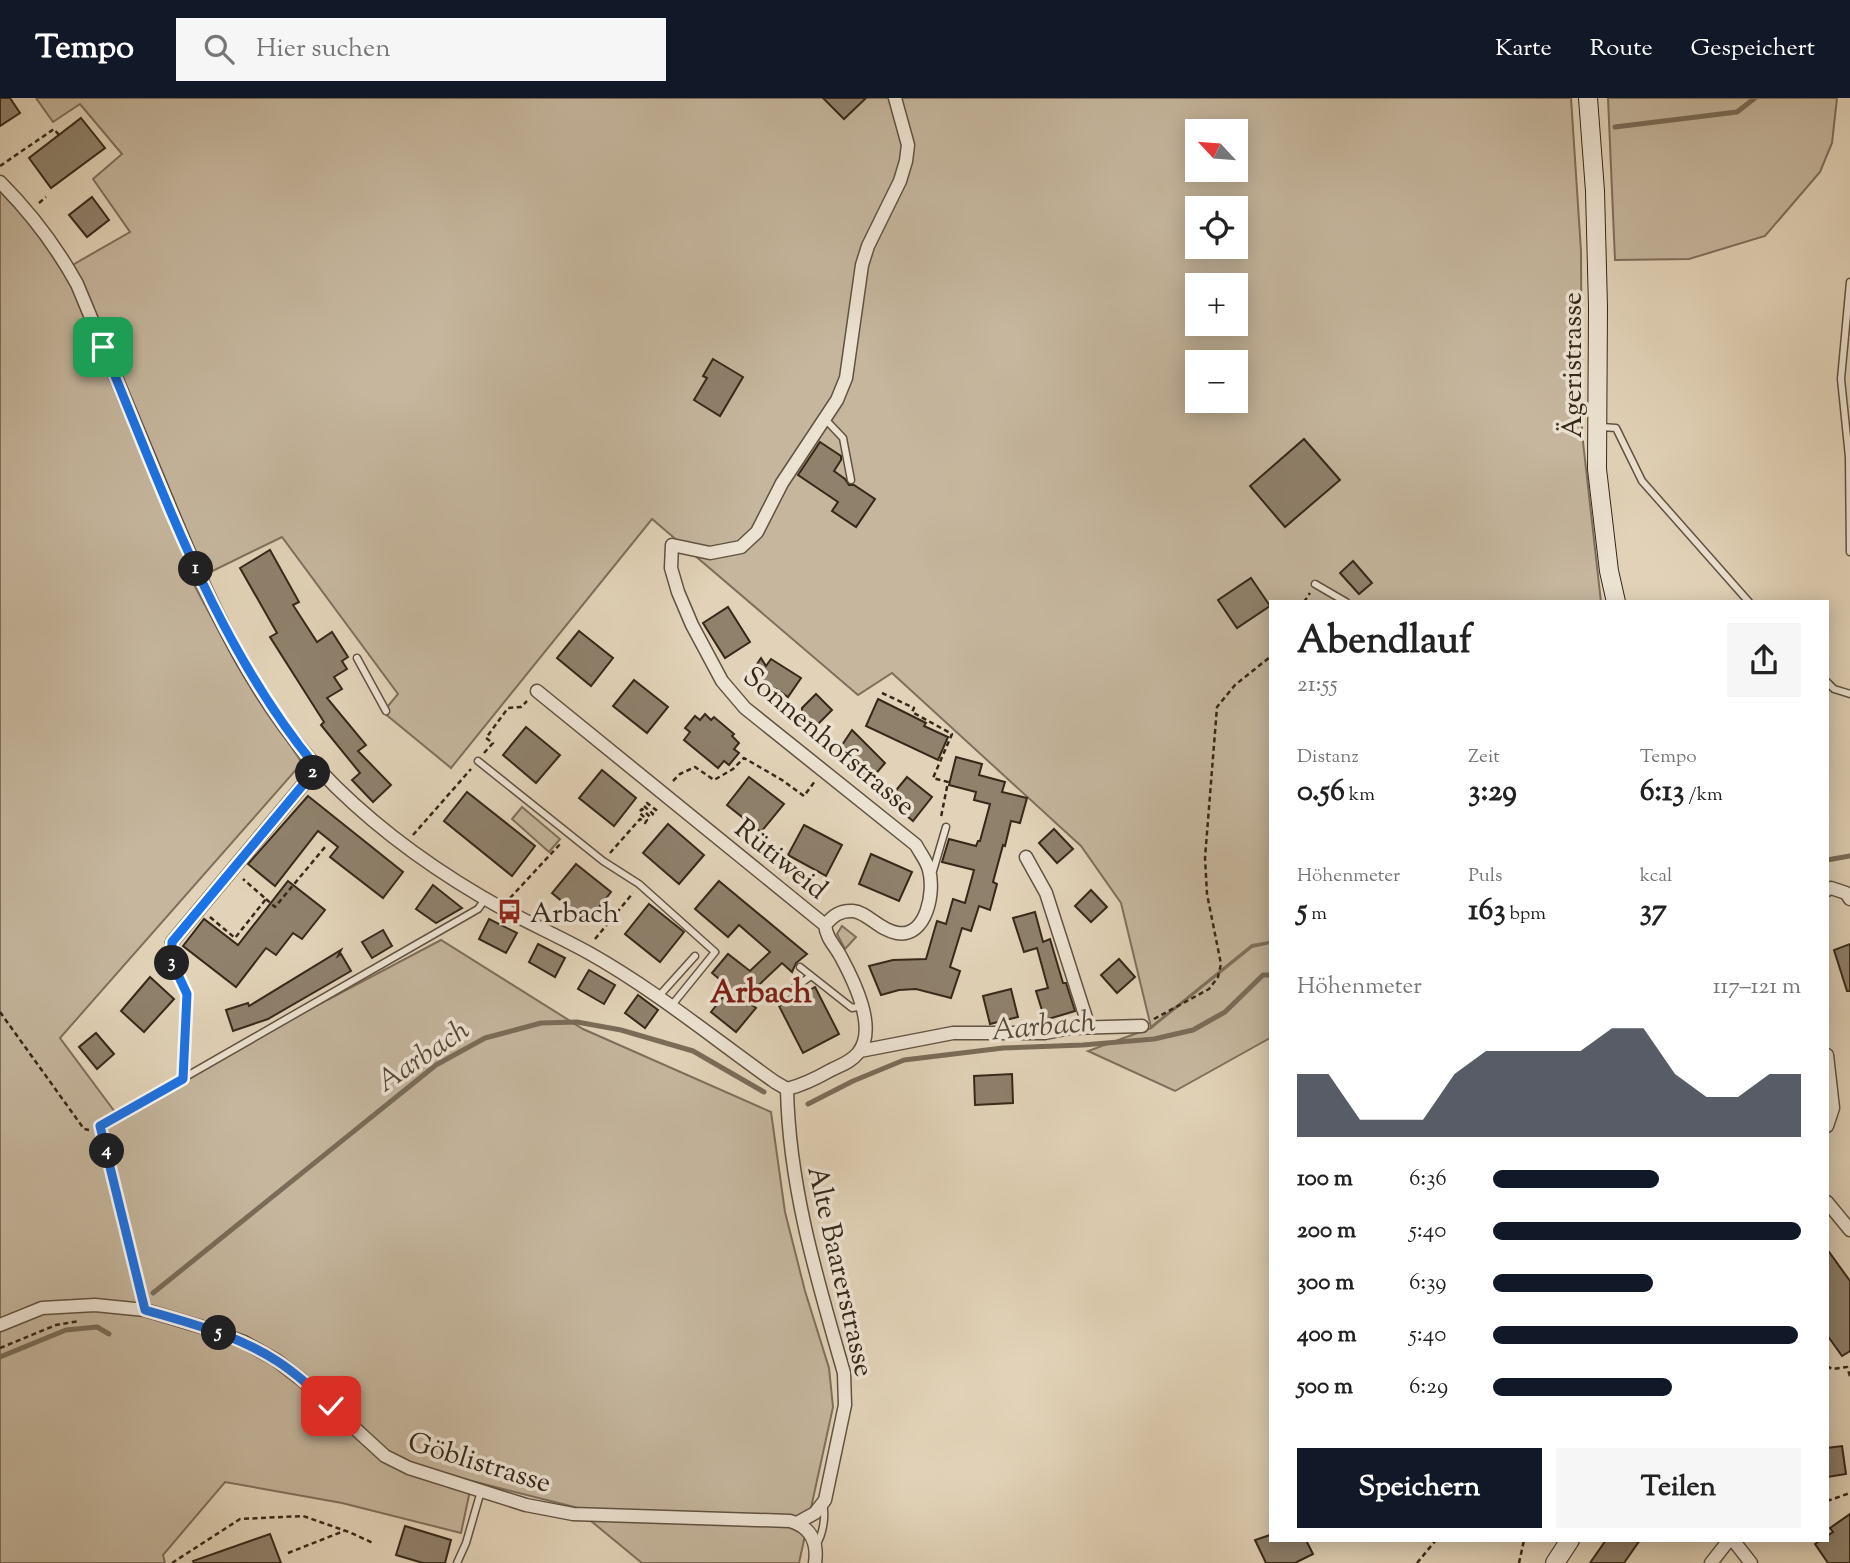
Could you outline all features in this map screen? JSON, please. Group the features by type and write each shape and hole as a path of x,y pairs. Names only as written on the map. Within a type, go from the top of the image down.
{"main road":[{"name":"Ägeristrasse","path":"1588,98 1598,307 1596,427 1601,511 1616,600"},
{"path":"1555,1563 1569,1542"}],"street":[{"name":"Sonnenhofstrasse","path":"825,925 834,915 857,911 884,930 901,934 914,929 926,914 932,893 929,869 916,845 745,708 722,681 678,592 671,568 672,545 710,553 741,547 757,532 782,483 837,400 846,378 862,265 868,246 900,181 906,161 908,145 895,98"},
{"path":"0,183 39,225 77,284 190,559 233,645 279,719 317,768 404,845 486,898 589,953 659,996 767,1077 787,1088 811,1081 852,1060 860,1051 953,1033 1045,1033 1070,1028 1142,1026"},
{"name":"Rütiweid","path":"537,691 825,925 827,937 840,954 862,1006 866,1032 860,1051"},
{"path":"172,942 317,768"},
{"path":"1026,857 1046,893 1089,1027"},
{"path":"1829,889 1846,893 1850,899"},
{"path":"1829,1073 1833,1108 1829,1120"},
{"name":"Alte Baarerstrasse","path":"787,1088 790,1155 802,1217 846,1389 823,1504"},
{"path":"1829,1204 1850,1230"},
{"name":"Göblistrasse","path":"0,1325 42,1308 95,1305 145,1310 244,1342 276,1360 302,1380 385,1456 408,1468 526,1505 573,1514 779,1520 797,1523"},
{"path":"816,1545 810,1532 797,1523 815,1513 823,1504"},
{"path":"1711,1563 1729,1542"},
{"path":"1733,1542 1751,1563"},
{"name":"Alte Baarerstrasse","path":"815,1563 816,1545"}],"lane":[{"path":"1850,282 1841,379 1849,457 1850,552"},
{"path":"825,419 843,438 851,480"},
{"path":"1596,427 1616,428 1642,481 1747,600"},
{"path":"1315,584 1343,600"},
{"path":"357,658 386,711"},
{"path":"1829,684 1834,689 1850,694"},
{"path":"478,761 603,861 639,884 715,952 672,1005"},
{"path":"930,879 946,827"},
{"path":"145,1310 100,1126 478,909 486,898"},
{"path":"172,942 172,962 187,994 183,1079"},
{"path":"659,996 695,956"},
{"path":"800,967 852,1008 862,1006"},
{"path":"783,995 811,976"},
{"path":"457,1563 466,1543 481,1491"},
{"name":"Alte Baarerstrasse","path":"816,1545 820,1540 825,1511 823,1504"}],"path":[{"path":"0,166 54,129 59,135"},
{"path":"36,205 46,197"},
{"path":"1142,1026 1209,989 1218,977 1221,964 1207,894 1205,858 1217,707 1235,685 1269,658"},
{"path":"881,693 914,708 912,712 952,734 933,778 948,782"},
{"path":"493,743 486,738 508,708 521,707"},
{"path":"666,789 680,774 695,767 714,780 733,769 744,758 804,796 818,776"},
{"path":"412,837 478,761"},
{"path":"614,848 640,819 645,823 648,820 639,813 642,809 650,817 653,814 644,806 647,803 656,810"},
{"path":"232,870 275,907 324,847"},
{"path":"511,897 555,849"},
{"path":"200,909 235,938 266,899"},
{"path":"593,941 627,902"},
{"path":"0,1012 84,1129 103,1135"},
{"path":"0,1348 56,1325 88,1320"},
{"path":"1829,1367 1847,1367 1850,1376"},
{"path":"1829,1500 1850,1493"},
{"path":"172,1563 240,1519 303,1517 373,1544"},
{"path":"288,1553 344,1531"},
{"path":"1417,1563 1434,1542"},
{"path":"1519,1563 1524,1542"}],"shaded area":[{"path":"36,98 1571,98 1581,251 1582,433 1601,600 1269,600 1269,942 1252,945 1151,1027 1121,903 1081,846 892,673 858,695 652,519 451,768 383,712 398,694 282,537 192,581 237,665 302,763 60,1038 115,1112 441,940 583,1029 771,1112 785,1212 805,1291 829,1368 833,1407 799,1563 642,1563 574,1507 472,1481 461,1533 342,1503 225,1482 163,1555 165,1563 0,1563 0,191 34,227 62,271 130,232 93,179 122,154 80,104 53,122"},
{"path":"1608,98 1837,98 1832,143 1820,172 1765,236 1689,259 1615,260"},
{"path":"522,807 560,839 549,852 512,819"},
{"path":"842,926 856,937 845,949 837,934"},
{"path":"1269,943 1269,1039 1175,1091 1088,1051 1151,1028 1252,947"}],"building":[{"path":"0,98 10,98 20,113 0,126"},
{"path":"823,98 866,98 844,119"},
{"path":"81,118 105,148 51,188 29,158"},
{"path":"92,197 109,220 87,237 69,215"},
{"path":"713,359 743,377 720,416 694,400 707,378 703,376"},
{"path":"1304,439 1340,480 1285,527 1250,486"},
{"path":"820,442 841,456 834,471 849,485 854,485 875,499 856,527 832,511 838,502 798,475"},
{"path":"270,550 299,602 293,605 317,642 332,632 348,657 342,661 347,669 334,677 342,689 327,698 366,745 358,751 391,785 373,802 352,780 360,773 321,725 324,722 270,637 277,633 240,568"},
{"path":"1353,561 1372,583 1359,594 1340,573"},
{"path":"1251,578 1269,607 1237,628 1218,600"},
{"path":"728,607 750,642 725,658 703,623"},
{"path":"579,631 613,658 591,686 557,658"},
{"path":"761,658 766,666 771,659 801,678 788,697 776,689 774,692 749,676"},
{"path":"634,680 668,707 647,733 613,706"},
{"path":"816,694 832,710 815,727 802,713 802,708"},
{"path":"878,699 948,737 938,760 866,726"},
{"path":"705,714 711,720 714,717 734,734 732,736 739,743 734,749 739,753 729,765 724,761 718,768 684,740 690,732 685,728 695,716 700,720"},
{"path":"526,727 560,755 536,783 503,755"},
{"path":"852,730 885,763 868,783 834,757"},
{"path":"956,757 982,764 979,775 1005,782 1002,792 1027,798 1020,823 1011,821 993,882 997,884 990,910 979,906 971,931 962,928 950,967 960,971 951,998 916,989 881,995 869,966 893,960 926,959 937,921 946,924 953,899 965,903 974,870 942,862 949,839 976,846 980,841 990,804 974,800 976,792 949,785"},
{"path":"602,770 636,798 614,826 579,798"},
{"path":"749,777 784,804 761,832 727,805"},
{"path":"907,777 932,797 913,821 888,800"},
{"path":"467,792 535,846 512,876 444,821"},
{"path":"308,796 403,872 383,898 330,857 338,847 318,831 275,886 248,864"},
{"path":"668,824 704,855 679,884 643,853"},
{"path":"804,825 842,845 826,876 788,855"},
{"path":"1054,829 1073,849 1057,863 1039,843"},
{"path":"871,854 912,872 899,901 859,884"},
{"path":"576,864 611,892 587,922 552,893"},
{"path":"288,881 325,910 302,939 293,933 276,955 266,948 236,987 183,946 204,919 238,945"},
{"path":"719,881 807,954 796,963 792,972 782,963 744,999 756,1008 736,1032 711,1012 730,988 712,973 728,954 750,971 770,952 739,925 728,937 695,909"},
{"path":"433,885 462,908 436,923 416,909"},
{"path":"1091,890 1107,907 1091,922 1075,906"},
{"path":"649,904 684,932 660,962 625,934"},
{"path":"1035,912 1043,942 1050,939 1063,983 1066,983 1075,1011 1045,1020 1036,991 1048,988 1037,948 1024,952 1013,918"},
{"path":"489,919 517,933 506,953 479,939"},
{"path":"383,930 392,946 372,958 362,942"},
{"path":"538,944 565,958 555,977 529,962"},
{"path":"1850,944 1850,991 1847,991 1834,950"},
{"path":"341,950 338,956 341,954 351,971 268,1019 233,1031 226,1010 248,1003 249,1006"},
{"path":"1119,959 1135,977 1117,993 1101,975"},
{"path":"589,970 615,985 604,1004 578,989"},
{"path":"150,977 174,999 144,1032 121,1011"},
{"path":"815,987 839,1034 803,1053 779,1006"},
{"path":"1011,989 1018,1017 990,1024 983,996"},
{"path":"638,995 658,1010 645,1028 625,1013"},
{"path":"96,1033 114,1054 97,1069 79,1047"},
{"path":"1012,1074 1013,1103 975,1105 974,1076"},
{"path":"1829,1252 1850,1281 1850,1351 1842,1356 1829,1338"},
{"path":"1842,1446 1846,1474 1829,1477 1829,1448"},
{"path":"1850,1514 1850,1563 1828,1563 1815,1544 1829,1542 1829,1535 1833,1532 1830,1528"},
{"path":"405,1526 451,1540 445,1563 423,1563 396,1555"},
{"path":"270,1534 281,1563 193,1561"},
{"path":"1269,1535 1269,1542 1307,1542 1313,1554 1295,1563 1266,1563 1255,1540"},
{"path":"1605,1542 1639,1542 1624,1563 1590,1563"}],"waterway":[{"path":"1615,127 1737,112 1755,98"},
{"path":"1829,860 1850,856"},
{"name":"Aarbach","path":"808,1104 853,1081 904,1060 1003,1048 1154,1039 1193,1030 1225,1012 1263,975 1269,975"},
{"name":"Aarbach","path":"153,1293 436,1065 485,1038 541,1023 577,1022 621,1030 693,1051 764,1092"},
{"name":"Aarbach","path":"0,1357 66,1330 97,1327 109,1334"}],"place":[{"name":"Arbach","path":"510,912"}],"district":[{"name":"Arbach","path":"761,991"}],"route":[{"path":"103,347 190,559 233,645 279,719 317,768 172,942 172,962 187,994 183,1079 100,1126 145,1310 244,1342 276,1360 331,1406"}]}
